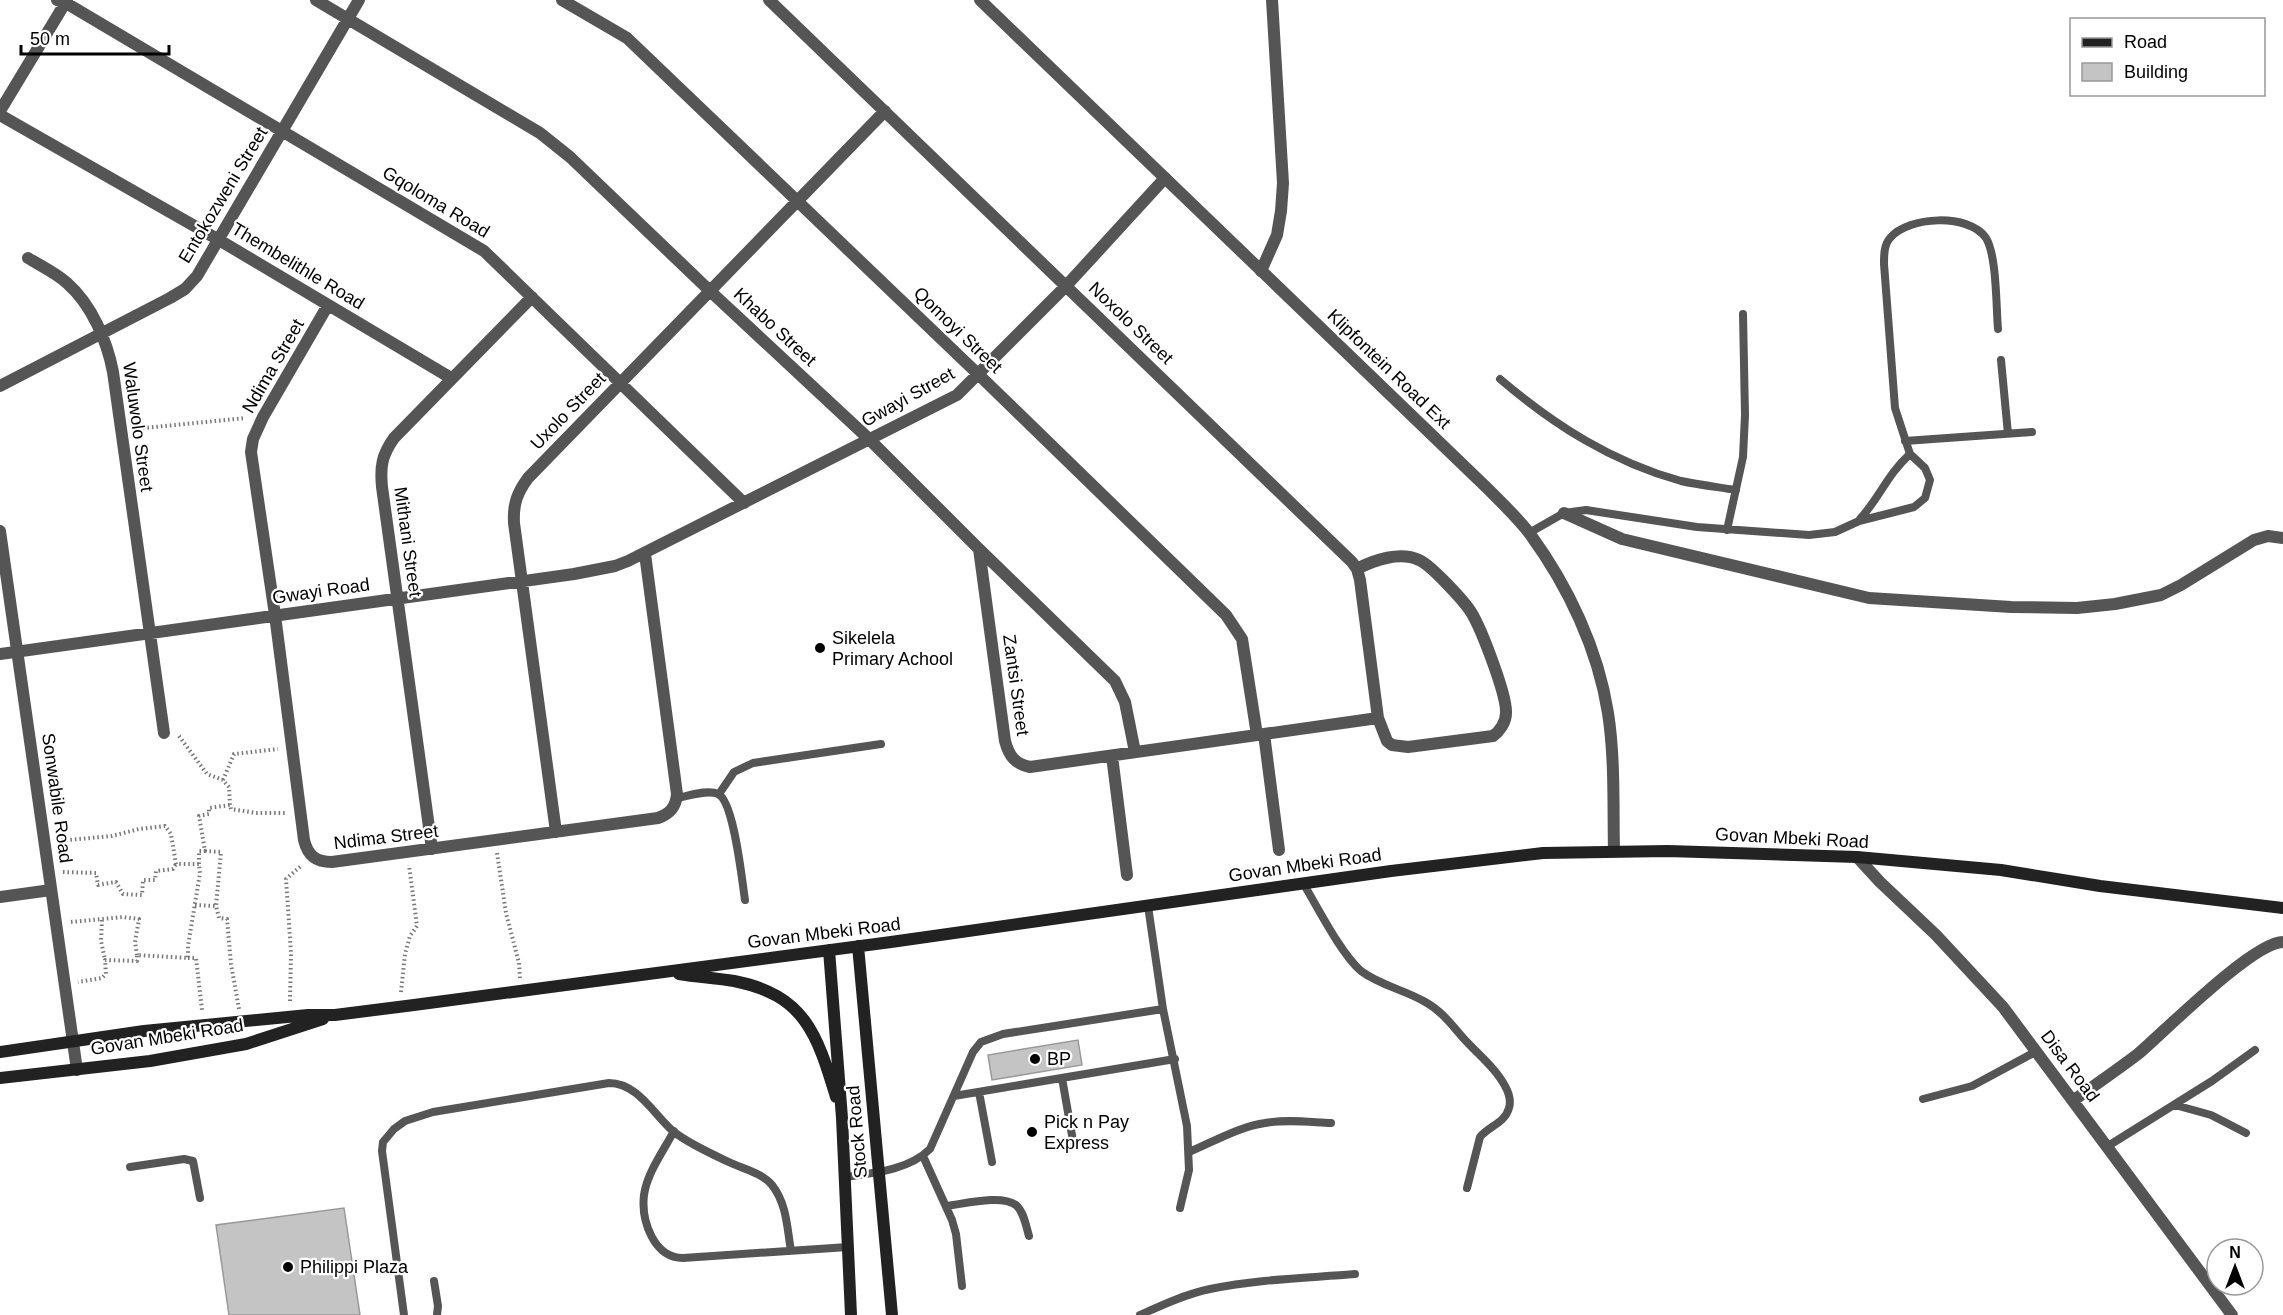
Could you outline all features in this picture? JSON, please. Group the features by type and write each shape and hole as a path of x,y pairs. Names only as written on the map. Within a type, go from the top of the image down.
{"main road":[{"name":"Govan Mbeki Road","path":"0,1052 144,1031 335,1015 400,1007 829,950 1303,883 1532,854 1614,851 1738,852 1857,857 2001,870 2100,886 2283,908"},
{"name":"Stock Road","path":"858,946 892,1315"},
{"name":"Stock Road","path":"829,950 842,1118 851,1315"},
{"path":"666,971 733,981 761,988 792,1005 804,1019 819,1048 842,1118"},
{"name":"Govan Mbeki Road","path":"0,1078 150,1061 246,1044 335,1015"}],"street":[{"name":"Khabo Street","path":"316,0 530,127 556,145 869,439 1119,686 1125,702 1135,752"},
{"name":"Entokozweni Street","path":"0,386 184,289 197,276 359,0"},
{"name":"Qomoyi Street","path":"562,0 627,38 1226,615 1242,639 1261,735"},
{"name":"Noxolo Street","path":"769,0 1357,568"},
{"name":"Klipfontein Road Ext","path":"980,0 1486,487 1529,533 1569,598 1598,669 1608,715 1614,851"},
{"path":"1262,271 1277,235 1283,183 1272,0"},
{"path":"0,113 63,1"},
{"name":"Gqoloma Road","path":"63,1 484,252 744,503"},
{"name":"Uxolo Street","path":"556,832 521,581 514,510 518,492 528,478 885,111"},
{"name":"Thembelithle Road","path":"0,113 451,378"},
{"name":"Gwayi Street","path":"645,554 957,395 1066,286 1165,178"},
{"name":"Waluwolo Street","path":"28,258 66,282 85,305 110,356 164,733"},
{"name":"Mithani Street","path":"432,849 382,487 381,461 394,438 532,297"},
{"name":"Ndima Street","path":"328,305 263,417 253,439 251,452 304,840 311,856 318,860 332,862 658,818 671,811 677,798"},
{"path":"1564,513 1623,539 1869,598 2011,607 2077,608 2115,604 2161,595 2254,540 2268,537 2283,538"},
{"name":"Sonwabile Road","path":"0,531 77,1070"},
{"name":"Zantsi Street","path":"979,549 1005,741 1012,758 1022,765 1030,767 1378,718"},
{"path":"645,554 677,798"},
{"name":"Gwayi Road","path":"0,654 601,569 645,554"},
{"path":"1406,556 1425,563 1463,603 1476,621 1505,699 1506,713 1498,732 1493,736 1408,747 1392,745 1387,741 1378,718 1357,568 1373,561 1406,556"},
{"path":"1261,735 1279,850"},
{"path":"1112,756 1127,875"},
{"name":"Disa Road","path":"1857,857 1936,935 2003,1007 2232,1315"},
{"path":"0,897 51,890"},
{"path":"2074,1100 2138,1054 2230,973 2265,947 2283,942"}],"lane":[{"path":"1529,533 1564,513 1597,510 1727,530 1809,535 1835,532 1859,521 1914,507 1925,498 1930,486 1929,474 1910,454 1895,408 1884,249 1889,239 1901,228 1919,222 1936,220 1956,222 1974,228 1985,238 1992,254 1998,329"},
{"path":"1727,530 1743,457 1745,416 1743,314"},
{"path":"2001,360 2008,434"},
{"path":"1500,380 1560,427 1622,459 1683,481 1736,490"},
{"path":"1905,441 2032,432"},
{"path":"1859,521 1872,506 1895,467 1910,454"},
{"path":"719,794 734,772 753,763 881,744"},
{"path":"677,798 707,793 719,794 728,806 745,900"},
{"path":"1303,883 1333,934 1356,966 1372,978 1417,997 1434,1007 1497,1073 1506,1088 1510,1098 1509,1110 1502,1120 1484,1131 1480,1137 1467,1188"},
{"path":"1148,906 1163,1009 1187,1126 1189,1170 1180,1208"},
{"path":"845,1177 878,1172 923,1156 935,1142 973,1052 981,1042 990,1038 1163,1009"},
{"path":"2108,1146 2212,1081 2255,1050"},
{"path":"1923,1100 1972,1086 2037,1051"},
{"path":"954,1095 1175,1059"},
{"path":"1062,1078 1073,1141"},
{"path":"404,1315 382,1151 383,1142 394,1129 405,1121 434,1112 619,1083 632,1090 674,1131 715,1156 763,1177 770,1183 784,1207 791,1251"},
{"path":"979,1092 992,1162"},
{"path":"2175,1105 2211,1115 2246,1132"},
{"path":"1189,1152 1262,1123 1276,1121 1331,1123"},
{"path":"674,1131 649,1179 644,1195 648,1226 661,1250 668,1256 848,1247"},
{"path":"923,1156 956,1234 962,1286"},
{"path":"130,1167 184,1159 193,1161 200,1198"},
{"path":"946,1206 994,1200 1008,1201 1021,1211 1029,1236"},
{"path":"1140,1315 1209,1289 1274,1280 1355,1274"},
{"path":"434,1281 437,1315"}],"path":[{"path":"121,430 227,418 263,417"},
{"path":"164,733 179,736 207,774 223,780 229,787 231,808 256,813 300,812"},
{"path":"223,780 234,754 292,748"},
{"path":"205,850 199,816 209,814 209,808 230,805"},
{"path":"45,842 112,836 139,829 165,826 171,834 176,864 173,869 156,871 155,880 143,880 142,895 123,894 116,882 98,885 96,873 67,871 49,874"},
{"path":"495,840 506,913 519,963 521,990"},
{"path":"188,958 199,851 221,852 216,906 219,918 227,919 240,1022"},
{"path":"400,1007 405,954 410,936 417,926 407,852"},
{"path":"290,1017 291,953 286,879 311,856"},
{"path":"176,864 199,864"},
{"path":"195,905 216,906"},
{"path":"56,924 123,917 139,919 135,942 137,961 105,960"},
{"path":"64,984 102,978 105,974 101,941 102,920"},
{"path":"137,955 196,958 204,1025"}],"building":[{"path":"1078,1040 1082,1065 992,1080 988,1055"},
{"name":"Philippi Plaza","path":"344,1208 360,1315 229,1315 216,1225"}],"place":[{"name":"Sikelela Primary Achool","path":"820,648"},
{"name":"BP","path":"1035,1059"},
{"name":"Pick n Pay Express","path":"1032,1132"},
{"name":"Philippi Plaza","path":"288,1267"}]}
